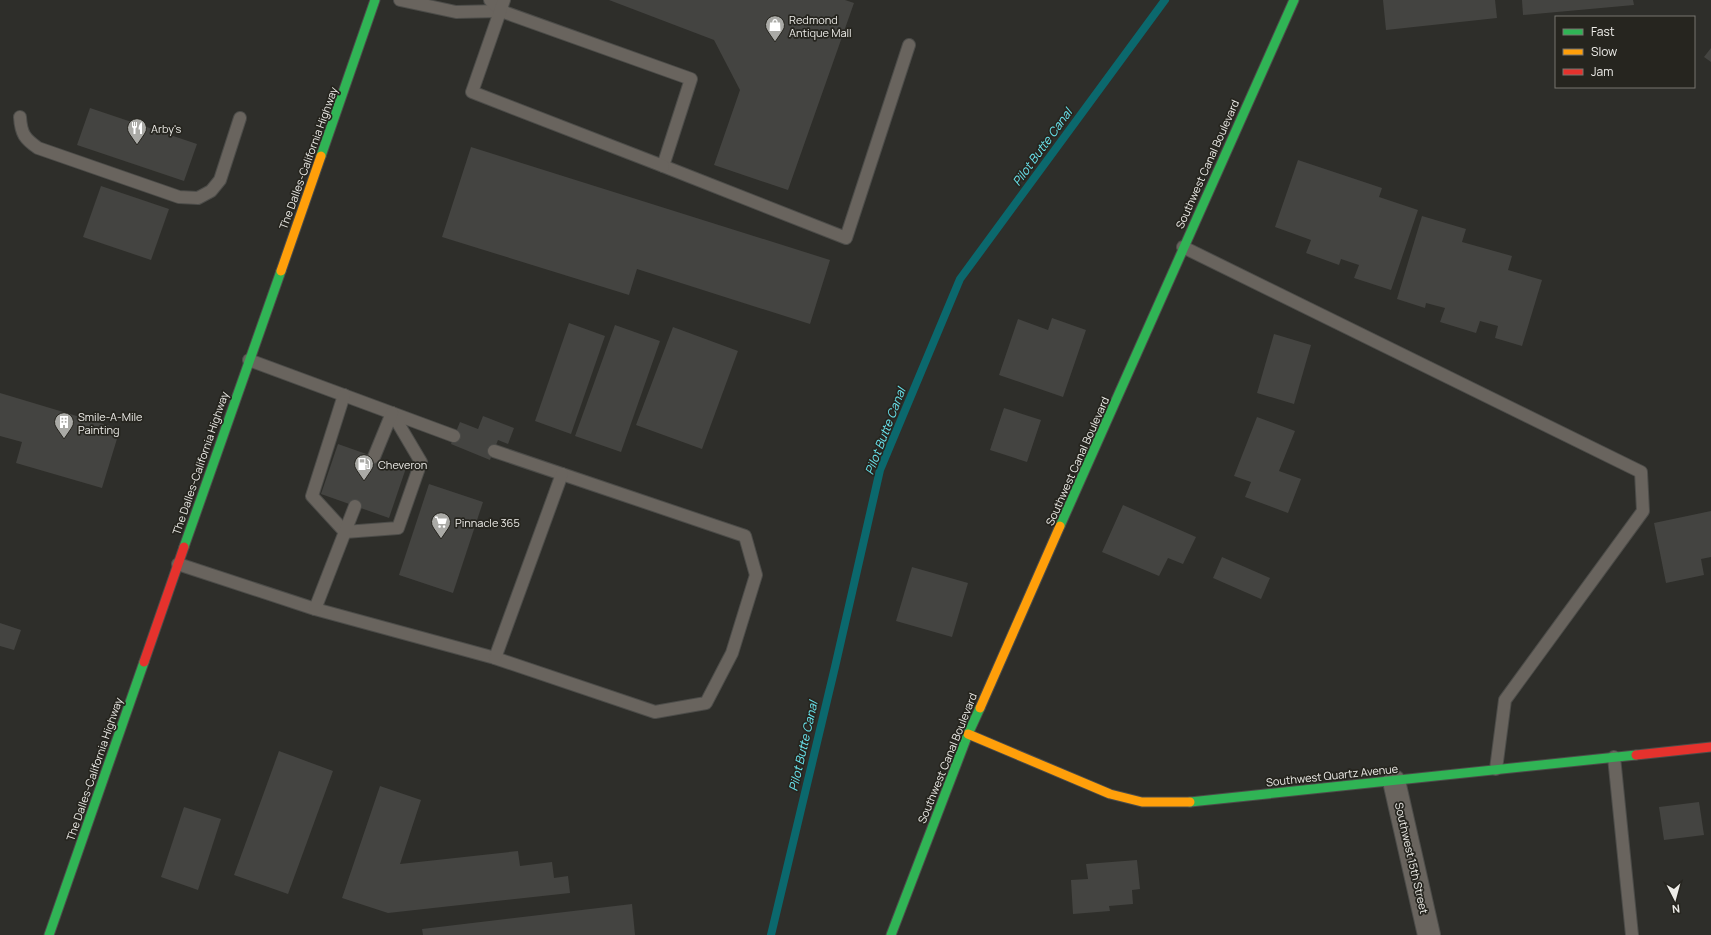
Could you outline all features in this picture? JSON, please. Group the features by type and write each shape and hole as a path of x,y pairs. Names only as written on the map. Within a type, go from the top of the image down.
{"main road":[{"name":"The Dalles-California Highway","path":"49,935 375,0"},
{"name":"Southwest Canal Boulevard","path":"892,935 968,734 1294,0"},
{"name":"Southwest Quartz Avenue","path":"968,734 1103,792 1142,802 1184,803 1711,747"}],"street":[{"name":"Southwest 15th Street","path":"1394,781 1429,935"}],"lane":[{"path":"400,0 456,12 503,6"},
{"path":"490,0 691,79 663,166"},
{"path":"503,6 472,92 846,238 909,45"},
{"path":"20,118 20,128 27,140 38,148 179,197 198,198 211,191 220,180 240,118"},
{"path":"1183,247 1641,472 1643,511 1505,700 1496,769"},
{"path":"249,360 454,436"},
{"path":"344,395 312,496 345,532"},
{"path":"374,457 392,413"},
{"path":"345,532 398,528 421,462 392,413"},
{"path":"178,564 315,608 495,658 656,712 706,703 732,653 756,575 745,536 494,451"},
{"path":"495,658 562,474"},
{"path":"315,608 355,506"},
{"path":"1614,757 1632,935"}],"building":[{"path":"609,0 845,0 854,3 788,190 714,165 740,90 714,40"},
{"path":"1383,0 1495,0 1497,18 1386,30"},
{"path":"1522,0 1633,0 1634,5 1523,15"},
{"path":"1711,48 1711,62 1704,57"},
{"name":"Arby's","path":"90,108 197,144 184,181 77,145"},
{"path":"471,147 830,260 810,324 637,269 629,295 442,237"},
{"path":"1298,160 1382,188 1379,197 1418,210 1391,290 1354,278 1359,265 1341,259 1339,265 1306,253 1311,240 1275,227"},
{"path":"101,186 169,209 151,260 83,237"},
{"path":"1422,216 1466,229 1462,242 1512,256 1508,270 1542,280 1522,346 1495,338 1498,326 1480,321 1476,333 1440,322 1445,308 1426,303 1425,308 1397,299"},
{"path":"1052,318 1086,330 1063,397 999,375 1018,319 1048,330"},
{"path":"569,323 605,336 571,434 535,421"},
{"path":"615,325 660,341 621,452 575,436"},
{"path":"673,327 738,351 702,449 636,425"},
{"path":"1274,334 1311,345 1294,404 1257,393"},
{"name":"Smile-A-Mile Painting","path":"0,393 120,429 102,488 16,463 22,442 0,436"},
{"path":"1004,408 1041,420 1027,462 990,450"},
{"path":"483,416 514,428 508,444 498,440 490,460 451,444 460,422 478,429"},
{"path":"1257,417 1295,431 1279,471 1301,479 1288,513 1245,497 1251,482 1234,476"},
{"name":"Cheveron","path":"338,444 406,468 389,518 321,494"},
{"name":"Pinnacle 365","path":"429,484 483,502 453,593 399,575"},
{"path":"1123,505 1196,537 1183,564 1168,558 1159,576 1102,552"},
{"path":"1711,511 1711,557 1701,559 1704,575 1666,583 1654,523"},
{"path":"1222,557 1270,578 1261,599 1213,578"},
{"path":"912,567 968,583 952,637 896,621"},
{"path":"0,623 21,630 14,650 0,646"},
{"path":"279,751 333,771 288,894 234,875"},
{"path":"380,786 421,800 400,864 518,851 520,866 552,862 554,878 568,876 570,893 388,913 342,898"},
{"path":"1699,802 1704,835 1664,840 1659,807"},
{"path":"184,807 221,819 198,890 161,877"},
{"path":"1137,860 1140,889 1132,890 1133,904 1109,906 1110,911 1073,914 1071,880 1088,879 1086,864"},
{"path":"632,904 635,935 423,935 422,929"}],"waterway":[{"name":"Pilot Butte Canal","path":"771,935 880,470 960,279 1165,0"}],"traffic: fast":[{"path":"321,156 375,0"},
{"path":"1060,526 1294,0"},
{"path":"184,547 281,271"},
{"path":"49,935 144,662"},
{"path":"891,935 968,734 980,708"},
{"path":"1190,802 1636,755"}],"traffic: slow":[{"path":"281,271 321,156"},
{"path":"980,708 1060,526"},
{"path":"968,734 1110,794 1142,802 1190,802"}],"traffic: jam":[{"path":"144,662 184,547"},
{"path":"1636,755 1711,747"}],"place":[{"name":"Redmond Antique Mall","path":"775,42"},
{"name":"Arby's","path":"137,145"},
{"name":"Smile-A-Mile Painting","path":"64,439"},
{"name":"Cheveron","path":"364,481"},
{"name":"Pinnacle 365","path":"441,539"}]}
